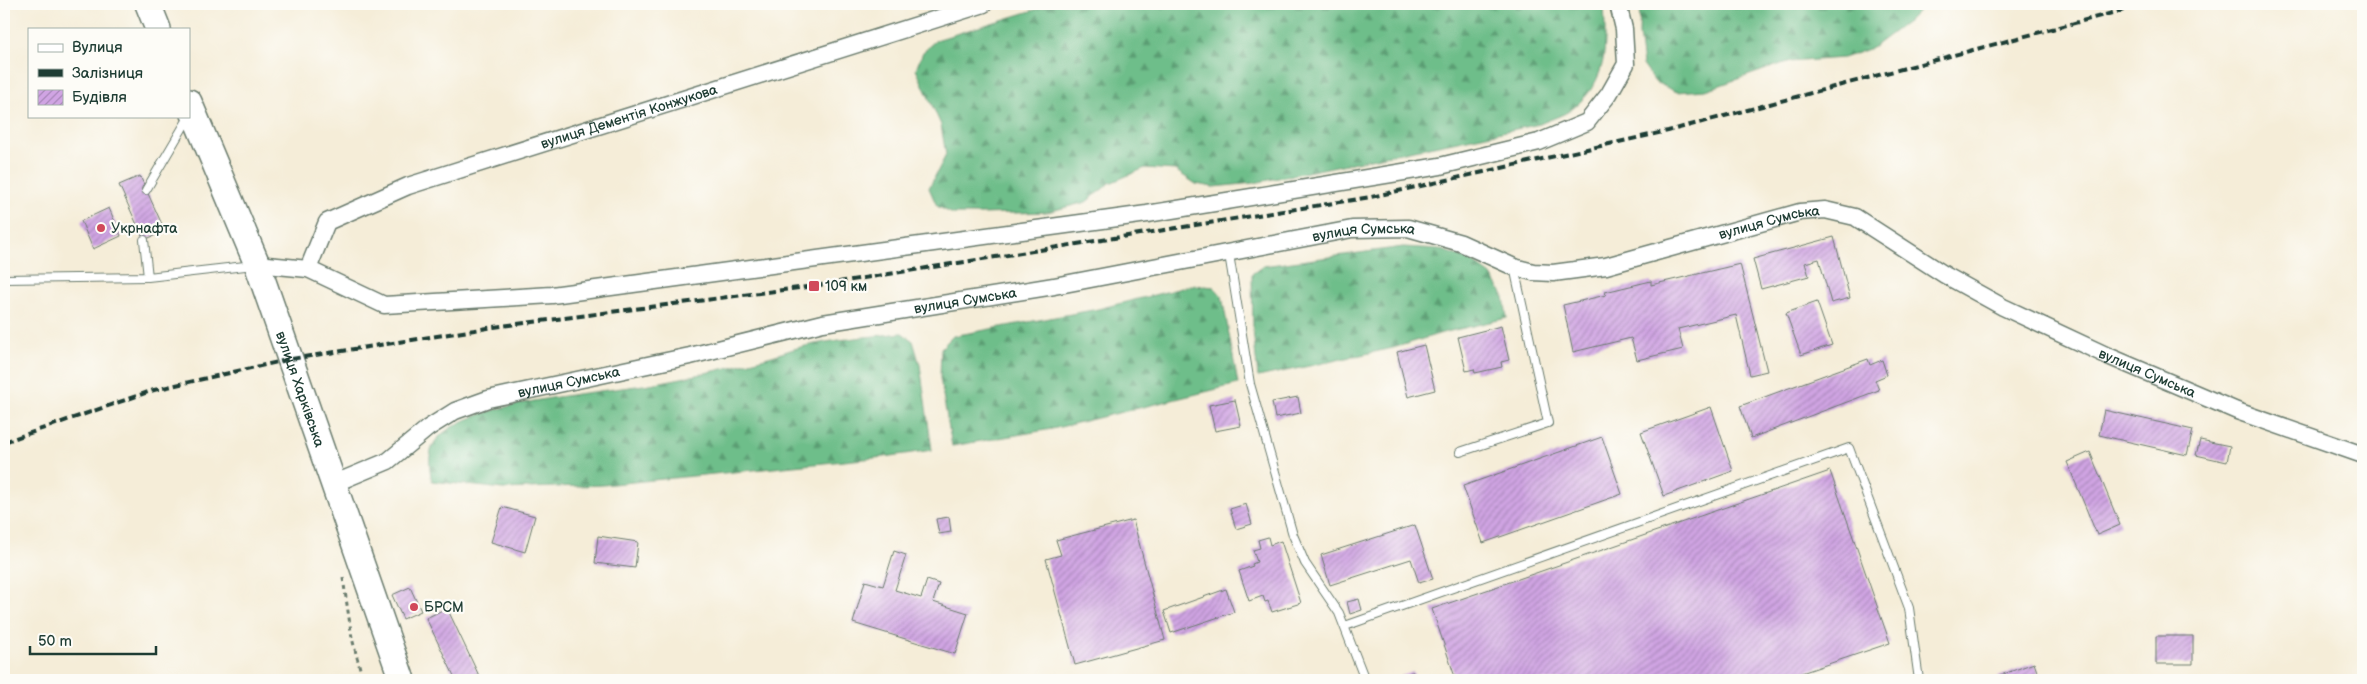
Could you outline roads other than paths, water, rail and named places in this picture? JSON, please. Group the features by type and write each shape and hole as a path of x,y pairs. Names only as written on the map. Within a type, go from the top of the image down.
{"main road":[{"path":"148,4 158,28"},
{"name":"вулиця Харківська","path":"191,106 257,264 402,680"}],"street":[{"name":"вулиця Дементія Конжукова","path":"308,269 327,222 408,186 984,4"},
{"path":"257,264 308,269 384,305 552,295 1147,214 1440,166 1539,142 1587,122 1609,94 1626,64 1624,29 1618,4"},
{"name":"вулиця Сумська","path":"333,484 388,461 428,428 455,412 488,399 690,356 823,322 1054,286 1352,229 1408,228 1461,243 1514,267 1533,272 1553,273 1606,266 1800,212 1825,210 1855,216 1944,275 2003,307 2108,356 2237,411 2363,455"}],"lane":[{"path":"146,190 185,118"},
{"path":"144,240 148,276"},
{"path":"1229,254 1250,384 1293,536 1305,563 1345,626 1365,680"},
{"path":"4,279 148,276 257,264"},
{"path":"1460,452 1548,423 1514,267"},
{"path":"1345,626 1849,448 1910,608 1919,680"}],"railway":[{"path":"4,442 154,390 291,359 494,327 814,286 1371,197 1668,131 2146,4"}],"place":[{"name":"Укрнафта","path":"101,228"},
{"name":"109 км","path":"814,286"},
{"name":"БРСМ","path":"414,607"}]}
